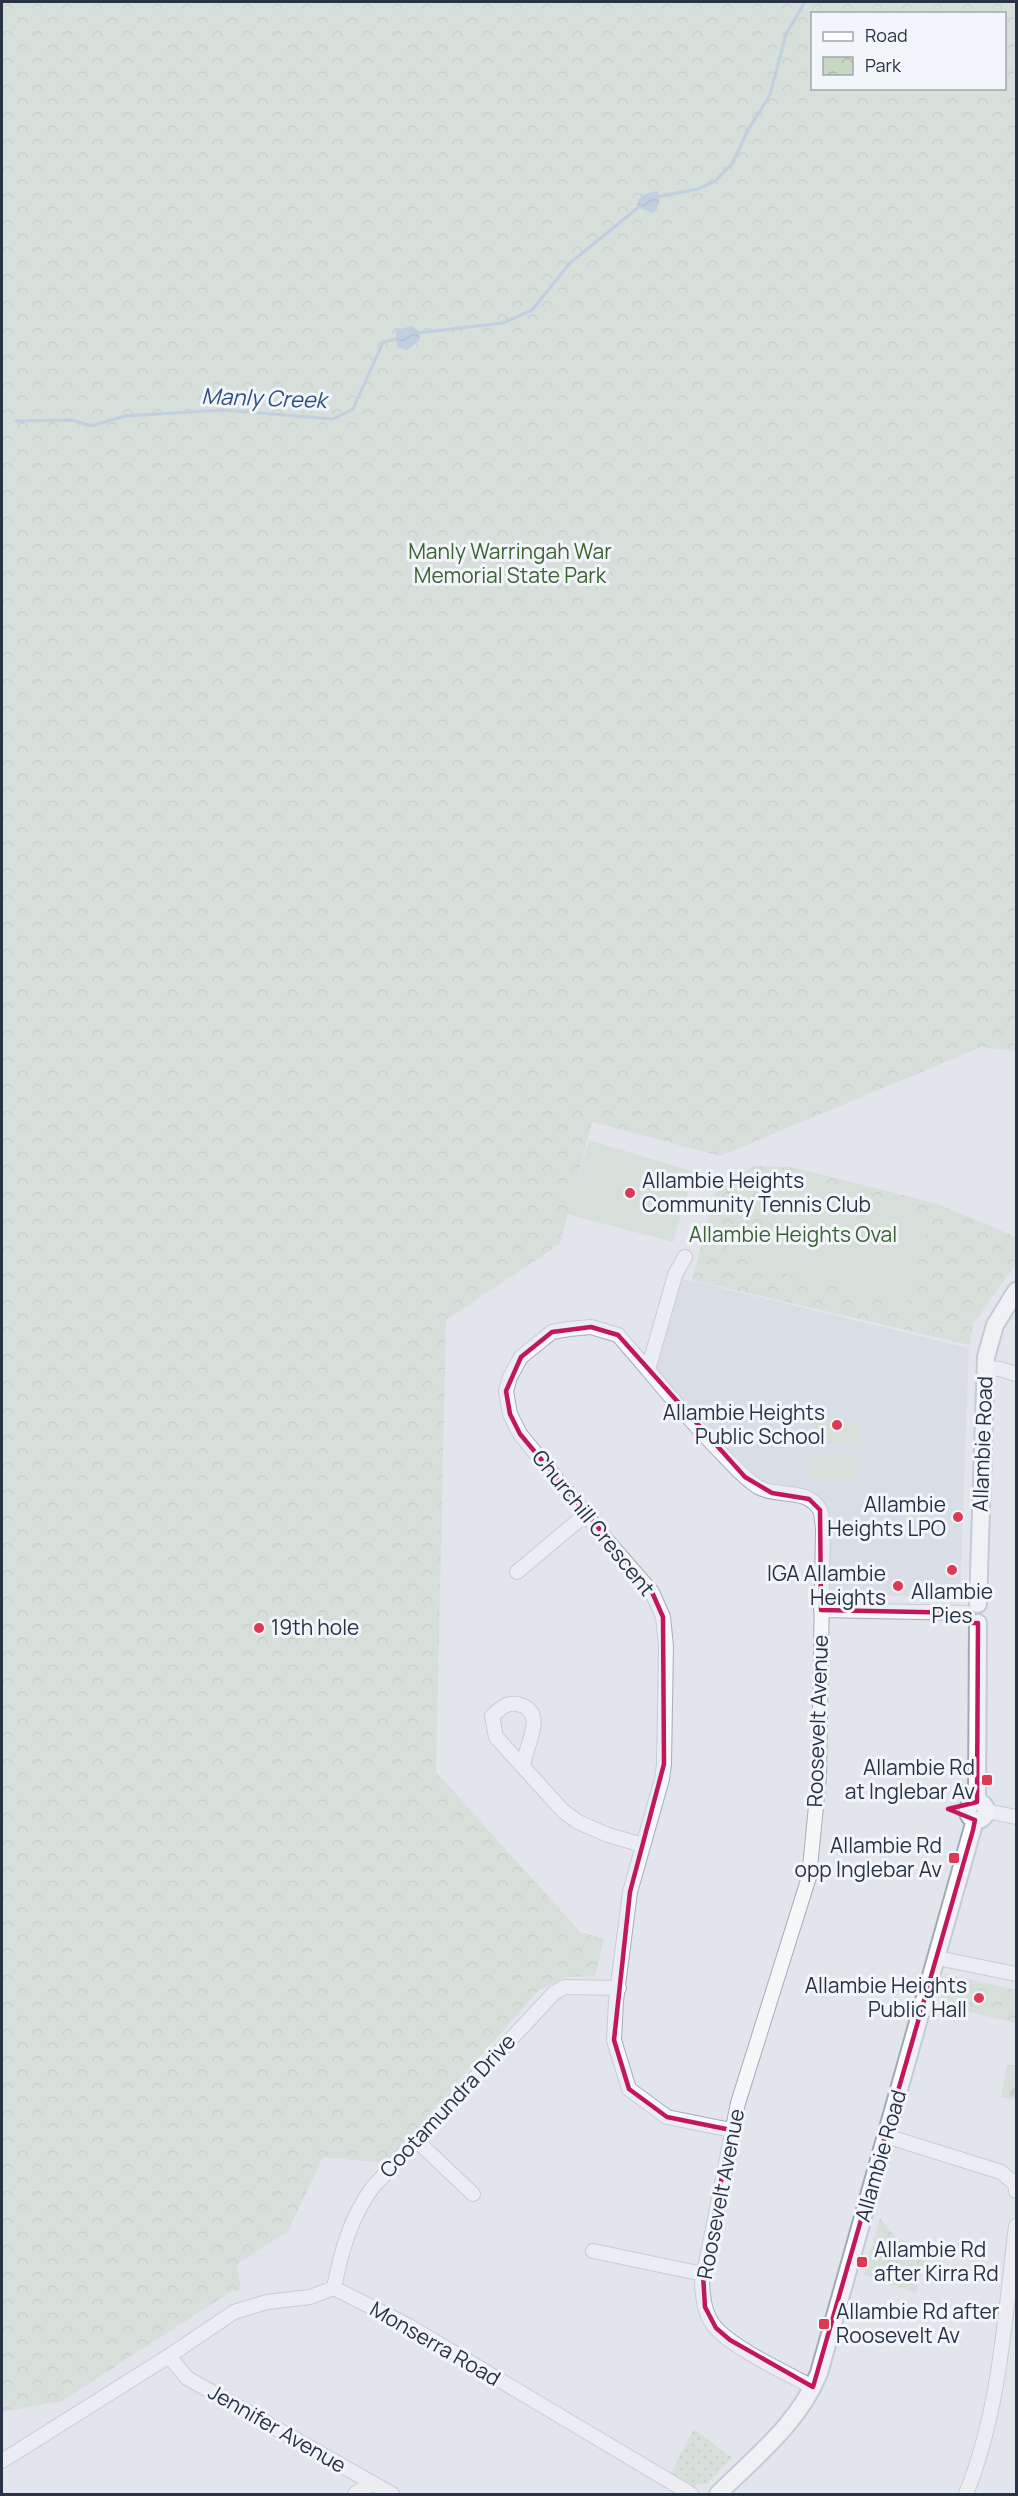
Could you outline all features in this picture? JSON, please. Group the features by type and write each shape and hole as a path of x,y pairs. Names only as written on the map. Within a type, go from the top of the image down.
{"main road":[{"name":"Allambie Road","path":"718,2494 790,2422 813,2387 825,2353 979,1811 975,1613 985,1368 988,1347 995,1325 1017,1291"}],"street":[{"path":"648,1370 675,1275 684,1257"},
{"name":"Churchill Crescent","path":"648,1370 618,1335 591,1327 552,1332 521,1357 510,1377 506,1391 510,1414 520,1434 652,1592 663,1617 666,1646 664,1764 630,1892 614,2040 629,2089 667,2117 731,2130"},
{"path":"985,1368 1017,1374"},
{"name":"Roosevelt Avenue","path":"648,1370 702,1434 745,1477 759,1488 772,1493 788,1492 809,1499 820,1510 823,1528 819,1776 809,1876 731,2130 703,2274 705,2307 716,2328 730,2340 813,2387"},
{"path":"517,1572 586,1514"},
{"path":"820,1610 975,1613"},
{"path":"523,1767 563,1811 578,1822 608,1835 643,1845"},
{"path":"979,1811 1017,1817"},
{"path":"937,1958 1017,1974"},
{"name":"Cootamundra Drive","path":"334,2288 340,2257 360,2205 372,2188 554,1993 565,1986 619,1988"},
{"path":"886,2136 1001,2172 1016,2186"},
{"path":"416,2140 473,2194"},
{"path":"966,2494 975,2472 996,2389 1017,2226"},
{"path":"593,2252 703,2274"},
{"path":"2,2461 169,2356 234,2312 267,2302 310,2297 334,2288"},
{"name":"Monserra Road","path":"334,2288 409,2326 680,2492"},
{"name":"Jennifer Avenue","path":"169,2356 187,2378 392,2494"},
{"path":"355,2494 372,2483"}],"highlighted area":[{"path":"591,1327 618,1335 745,1477 772,1493 809,1499 820,1510 821,1610 967,1613 968,1623 978,1623 979,1647 977,1802 948,1809 975,1820 973,1830 813,2387 730,2340 716,2328 705,2307 703,2274 731,2130 667,2117 629,2089 614,2040 630,1892 664,1764 663,1617 652,1592 520,1434 510,1414 506,1391 521,1357 552,1332"}],"shaded area":[{"name":"Allambie Heights Public School","path":"680,1278 969,1348 960,1598 829,1594 829,1514 808,1489 758,1480 657,1370"}],"green space":[{"name":"Manly Warringah War Memorial State Park","path":"2,2 1016,2 1016,1051 981,1047 720,1156 592,1122 560,1244 446,1320 436,1772 580,1932 604,1939 595,1976 566,1977 538,1991 385,2163 323,2157 288,2231 237,2264 241,2290 232,2291 62,2401 2,2412"},
{"name":"Allambie Heights Community Tennis Club","path":"589,1140 694,1172 673,1242 567,1214"},
{"name":"Allambie Heights Oval","path":"755,1166 791,1167 938,1204 1016,1237 1016,1264 973,1324 970,1345 692,1280 716,1190 721,1183"},
{"path":"787,1175 931,1215 906,1307 762,1267 762,1264 725,1251 730,1236 767,1248"},
{"path":"813,1421 859,1421 859,1444 813,1444"},
{"path":"809,1456 858,1457 857,1480 809,1479"},
{"name":"Allambie Heights Public Hall","path":"946,1974 1016,1990 1016,2023 939,2005"},
{"path":"1007,2065 1016,2065 1016,2100 1001,2097"},
{"path":"880,2218 897,2239 916,2243 928,2252 916,2293 864,2275"},
{"path":"694,2429 732,2458 707,2484 697,2484 695,2487 671,2473"}],"water":[{"path":"657,191 659,203 653,213 637,207 643,195"},
{"path":"412,326 420,332 419,341 407,350 397,347 396,330"}],"waterway":[{"name":"Manly Creek","path":"657,197 698,189 715,181 732,164 748,130 770,95 786,34 805,2"},
{"name":"Manly Creek","path":"417,333 503,323 532,310 570,263 640,206"},
{"name":"Manly Creek","path":"16,421 72,420 91,426 125,416 222,410 333,419 353,409 383,342 396,339"}],"place":[{"name":"Allambie Heights Community Tennis Club","path":"630,1193"},
{"name":"Allambie Heights Public School","path":"837,1425"},
{"name":"Allambie Heights LPO","path":"958,1517"},
{"name":"Allambie Pies","path":"952,1570"},
{"name":"IGA Allambie Heights","path":"898,1586"},
{"name":"19th hole","path":"259,1628"},
{"name":"Allambie Rd at Inglebar Av","path":"987,1780"},
{"name":"Allambie Rd opp Inglebar Av","path":"954,1858"},
{"name":"Allambie Heights Public Hall","path":"979,1998"},
{"name":"Allambie Rd after Kirra Rd","path":"862,2262"},
{"name":"Allambie Rd after Roosevelt Av","path":"824,2324"}]}
